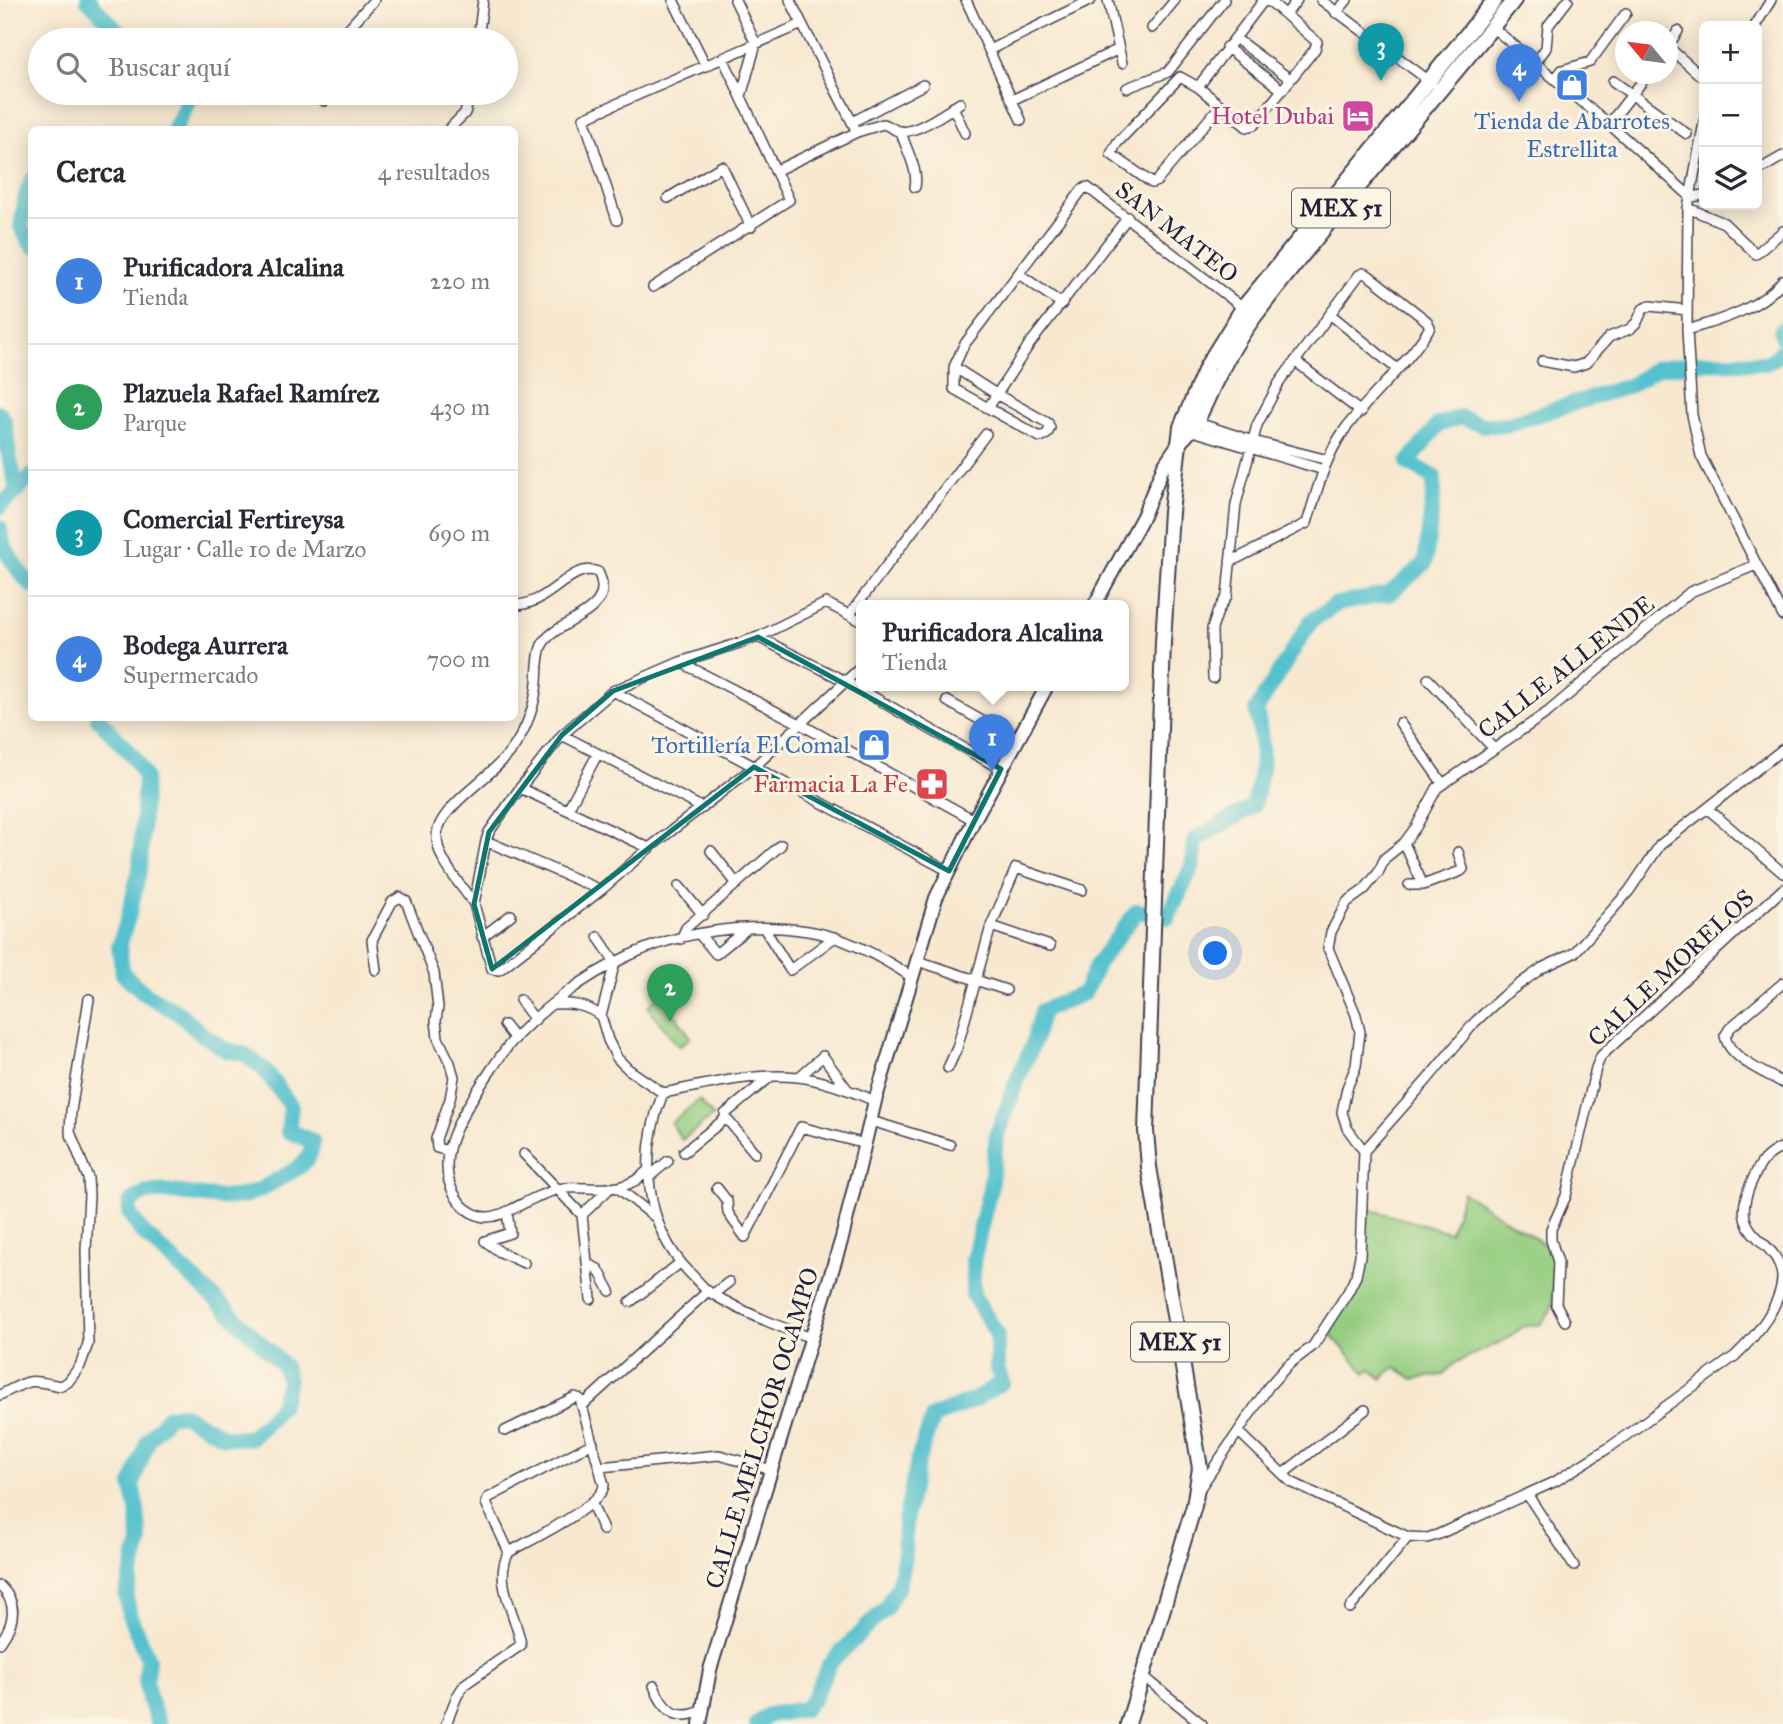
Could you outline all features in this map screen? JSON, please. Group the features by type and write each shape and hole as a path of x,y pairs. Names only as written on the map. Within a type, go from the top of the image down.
{"main road":[{"name":"MEX 51","path":"1185,430 1253,318 1436,86 1495,0"},
{"name":"MEX 51","path":"1128,1723 1197,1493 1200,1468 1146,1131 1163,642 1171,512 1185,430 1207,366 1243,308 1514,0"}],"street":[{"path":"349,28 374,0"},
{"path":"479,28 482,0"},
{"path":"673,0 706,66"},
{"path":"735,0 756,44 740,97"},
{"path":"790,0 857,132"},
{"path":"967,0 1021,120"},
{"path":"989,50 1091,0"},
{"path":"1108,0 1122,63"},
{"path":"1152,28 1175,0"},
{"path":"1127,88 1168,72 1224,0"},
{"path":"1283,8 1297,0"},
{"path":"1321,0 1436,86"},
{"path":"1336,13 1347,0"},
{"path":"1536,62 1546,48 1548,26 1568,0"},
{"path":"1758,21 1771,0"},
{"path":"1198,87 1226,47 1264,1 1283,8 1317,42 1254,125 1247,127 1198,87 1180,77 1118,143 1111,154 1144,179 1152,183 1157,181 1220,106"},
{"path":"1555,79 1562,70 1590,62 1626,13"},
{"path":"617,220 584,118 802,24"},
{"path":"1492,27 1609,124 1691,197"},
{"path":"1235,38 1290,79"},
{"path":"1226,47 1282,90"},
{"path":"1012,100 1119,49"},
{"path":"1678,56 1699,73"},
{"path":"653,287 751,227 789,200 723,58"},
{"path":"1614,81 1686,134"},
{"path":"1609,124 1641,84"},
{"path":"852,122 923,85"},
{"path":"452,126 465,113 467,105"},
{"path":"775,171 857,132 883,124 901,131 925,124 957,105 965,133"},
{"path":"901,131 914,166 917,184 915,187"},
{"path":"1700,147 1688,208 1687,331 1692,415 1701,456 1756,565 1780,601 1783,615"},
{"path":"1762,167 1783,156"},
{"path":"668,198 722,166 751,227"},
{"name":"SAN MATEO","path":"1019,274 1087,187 1243,308"},
{"path":"1691,197 1699,196"},
{"path":"1688,208 1724,223 1756,254 1783,231"},
{"path":"988,408 1029,345 1128,217"},
{"path":"1213,678 1212,629 1227,596 1230,562 1236,504 1251,445 1267,404 1295,361 1363,273 1427,321 1430,327 1344,430 1326,465 1307,523 1230,562"},
{"path":"954,367 1050,424 1047,434 1040,437 954,388 954,367 964,345 1019,274 1062,304"},
{"path":"1687,331 1724,319 1761,300 1783,280"},
{"path":"1542,361 1574,367 1586,363 1609,337 1630,329 1643,309 1650,306 1687,310"},
{"path":"1330,314 1397,369"},
{"path":"1295,361 1361,412"},
{"path":"1097,600 1143,516 1164,465 1185,430 1326,465"},
{"path":"861,600 986,434"},
{"name":"CALLE ALLENDE","path":"1364,1151 1347,1128 1342,1112 1347,1088 1356,1066 1360,1032 1356,1014 1328,948 1331,932 1347,902 1364,890 1375,878 1385,858 1404,843 1416,827 1430,797 1443,784 1548,712 1690,592 1756,565"},
{"path":"518,604 536,602 568,577 582,572 597,572 603,586 600,598 586,612 549,636 542,645 536,694 528,724 513,749 493,771 448,811 439,829 437,842 442,856 474,904 492,970 499,970 754,767 802,725 856,671"},
{"path":"474,904 489,832 562,735 613,691 680,662 758,637 825,603 856,618"},
{"path":"850,614 856,606"},
{"path":"758,637 856,687"},
{"path":"680,662 802,725 974,820"},
{"path":"1428,679 1494,749"},
{"path":"613,691 949,871"},
{"path":"863,691 1001,769"},
{"name":"CALLE MELCHOR OCAMPO","path":"701,1718 710,1670 842,1238 876,1101 936,898 974,820 1044,691"},
{"path":"947,701 1017,741"},
{"path":"1400,723 1443,784"},
{"path":"562,735 703,807"},
{"path":"1197,1493 1269,1386 1287,1365 1313,1346 1356,1276 1360,1256 1364,1151 1475,1021 1503,996 1542,968 1574,953 1629,891 1660,845 1783,749"},
{"path":"568,809 597,755"},
{"path":"520,788 649,848"},
{"path":"1708,809 1783,873"},
{"path":"486,841 601,890"},
{"path":"1404,843 1423,885"},
{"path":"681,939 686,928 781,845"},
{"path":"711,851 737,884"},
{"path":"1409,885 1423,885 1463,869 1458,852"},
{"path":"948,1068 957,1048 990,926 1017,868 1082,890"},
{"path":"679,886 703,915"},
{"name":"CALLE MORELOS","path":"1565,1321 1556,1304 1558,1262 1550,1240 1551,1229 1566,1195 1601,1056 1783,889"},
{"path":"376,970 372,940 392,902 400,897 406,901 434,973 438,1038 454,1077 450,1099 436,1139 437,1148 449,1151"},
{"path":"482,937 511,915"},
{"path":"990,926 1050,946"},
{"path":"699,935 716,954 748,928"},
{"path":"764,928 790,970 835,937"},
{"path":"668,1161 633,1183 613,1189 557,1190 522,1202 507,1212 490,1218 480,1216 460,1203 449,1180 449,1151 461,1114 514,1039 553,1004 615,962 659,944 699,935 764,928 807,931 835,937 891,963 914,978"},
{"path":"598,937 615,962 601,1016"},
{"path":"918,961 1006,990"},
{"path":"1783,983 1730,1028 1725,1036 1731,1049 1742,1058 1783,1083"},
{"path":"0,1395 22,1382 31,1380 61,1386 68,1382 80,1366 88,1345 88,1178 70,1132 89,999"},
{"path":"520,1000 535,1020"},
{"path":"553,1004 572,1003 590,1008 601,1016 617,1058 663,1093 771,1076 799,1077 846,1089 876,1101"},
{"path":"504,1025 514,1039"},
{"path":"799,1077 823,1056 846,1089"},
{"path":"755,1153 725,1114 771,1076"},
{"path":"663,1093 649,1142 649,1174 655,1217 663,1237 680,1263 710,1292 774,1325 812,1338"},
{"path":"684,1152 726,1118"},
{"path":"871,1121 950,1145"},
{"path":"720,1191 727,1201 728,1213 745,1237 801,1126 865,1144"},
{"path":"1239,1432 1299,1486 1408,1537 1427,1538 1437,1535 1556,1480 1610,1447 1735,1356 1752,1340 1782,1294 1781,1271 1775,1258 1746,1223 1743,1212 1746,1194 1764,1157 1783,1147"},
{"path":"524,1154 582,1214 592,1299"},
{"path":"582,1214 613,1189"},
{"path":"613,1189 655,1217"},
{"path":"507,1212 510,1233 485,1241 500,1252 524,1263"},
{"path":"630,1303 680,1263"},
{"path":"588,1264 598,1269 610,1291"},
{"path":"583,1405 710,1292 729,1282"},
{"path":"446,1724 465,1684 521,1645 503,1585 504,1560 509,1552 592,1504 604,1491 600,1467 580,1399 575,1397 505,1431"},
{"path":"1284,1473 1364,1409"},
{"path":"509,1552 486,1503 488,1498 593,1443"},
{"path":"600,1467 719,1455 772,1470"},
{"path":"1527,1494 1574,1566"},
{"path":"592,1504 603,1530"},
{"path":"1350,1608 1408,1537"},
{"path":"0,1586 8,1594 13,1621 0,1643"},
{"path":"1143,1676 1202,1724"},
{"path":"654,1686 665,1706 673,1713 701,1718"}],"highlighted area":[{"path":"758,637 1001,769 949,871 754,767 492,969 474,904 489,832 562,735 613,691"}],"green space":[{"path":"660,994 691,1037 680,1046 648,1007"},
{"path":"699,1100 713,1116 682,1140 671,1123"},
{"path":"1463,1192 1550,1248 1554,1262 1551,1310 1541,1324 1522,1327 1507,1339 1455,1363 1443,1375 1413,1379 1395,1367 1381,1379 1371,1369 1365,1373 1328,1331 1360,1278 1365,1213 1372,1210 1450,1232"}],"waterway":[{"path":"88,0 115,28"},
{"path":"176,126 186,105"},
{"path":"28,190 21,227 28,239"},
{"path":"1783,329 1783,339"},
{"path":"757,1724 768,1715 804,1709 813,1699 830,1663 885,1609 898,1586 904,1557 905,1522 918,1460 933,1417 976,1399 1002,1382 997,1369 997,1334 973,1295 973,1261 990,1188 997,1134 1033,1044 1042,1011 1084,993 1097,964 1137,911 1168,917 1192,867 1195,840 1253,806 1262,758 1256,710 1311,621 1337,604 1389,594 1425,563 1434,477 1408,463 1438,425 1460,417 1483,425 1506,425 1631,385 1656,368 1705,362 1766,363 1783,349"},
{"path":"0,413 5,423 17,490"},
{"path":"0,507 28,480"},
{"path":"0,528 7,551 28,581"},
{"path":"101,721 133,756 145,777 140,868 119,947 123,974 147,995 180,1014 202,1034 226,1050 244,1054 263,1068 291,1106 288,1131 312,1141 309,1157 302,1164 249,1194 224,1198 154,1192 142,1195 130,1203 129,1213 141,1231 284,1366 288,1382 281,1405 250,1438 225,1437 182,1414 168,1416 148,1440 132,1485 140,1542 126,1596 130,1617 148,1659 146,1680 149,1699 159,1724"}],"place":[{"name":"Comercial Fertireysa","path":"1381,81"},
{"name":"Tienda de Abarrotes Estrellita","path":"1572,85"},
{"name":"Bodega Aurrera","path":"1519,102"},
{"name":"Hotel Dubai","path":"1358,116"},
{"name":"Tortillería El Comal","path":"874,745"},
{"name":"Purificadora Alcalina","path":"992,772"},
{"name":"Farmacia La Fe","path":"932,784"},
{"name":"Plazuela Rafael Ramírez","path":"670,1022"}]}
